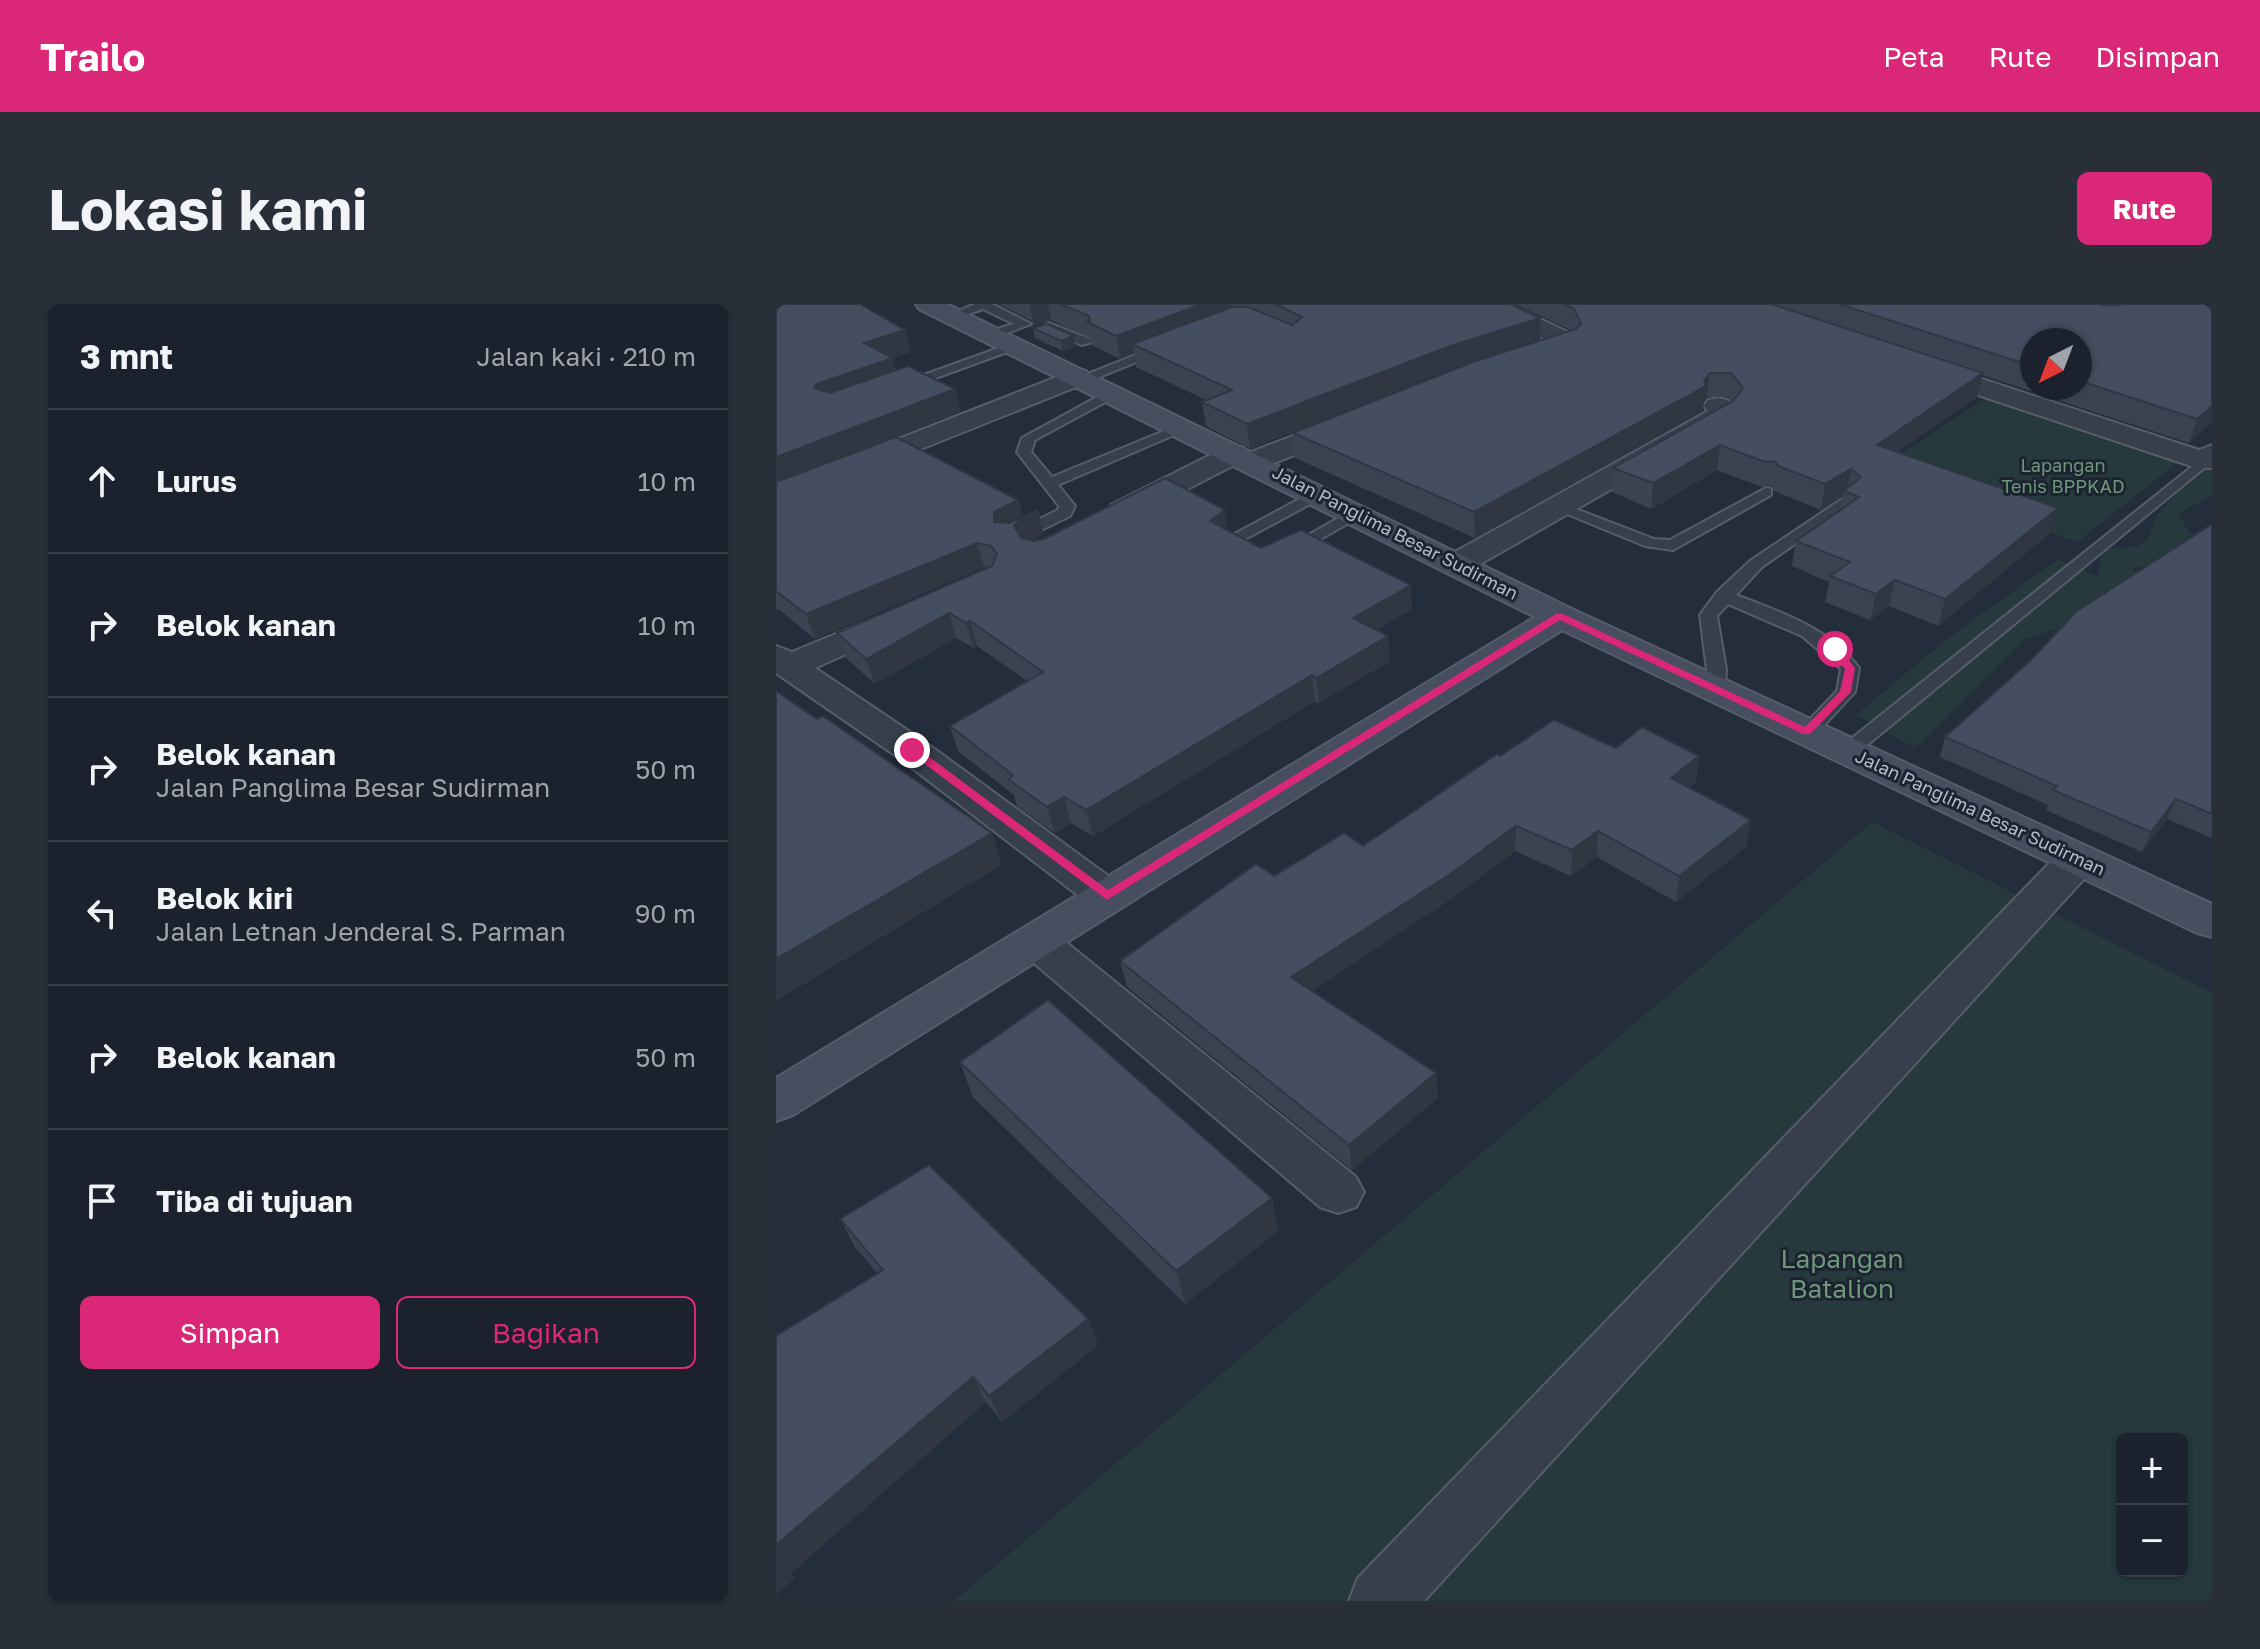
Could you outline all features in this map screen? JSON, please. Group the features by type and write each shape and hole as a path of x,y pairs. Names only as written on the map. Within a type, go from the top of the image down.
{"main road":[{"name":"Jalan Panglima Besar Sudirman","path":"940,310 1560,616 2212,922"},
{"path":"776,1102 1560,616"}],"street":[{"path":"1488,304 1563,339 1565,344 1497,366"},
{"path":"1897,359 2208,458"},
{"path":"776,498 1080,378"},
{"path":"1457,564 1719,416 1723,412 1718,406"},
{"path":"1039,552 1243,458 1379,411"},
{"path":"783,661 929,604"},
{"path":"783,661 912,750 1107,896"},
{"path":"1381,1601 2078,859"},
{"path":"1036,941 1338,1192"}],"lane":[{"path":"888,390 1003,341 1050,327 1086,342"},
{"path":"1080,378 1178,343"},
{"path":"1008,541 1065,513 1064,499 1024,452 1029,438 1113,394"},
{"path":"1050,483 1181,429"},
{"path":"1848,751 2208,458"},
{"path":"1558,507 1651,543 1673,545 1766,492"},
{"path":"1251,557 1224,544 1318,494"},
{"path":"1716,690 1720,665 1708,635 1708,615 1756,564 1845,502"},
{"path":"1278,556 1356,513"},
{"path":"1723,596 1801,626 1835,649 1850,668 1846,692 1807,732"}],"green space":[{"name":"Lapangan Tenis BPPKAD","path":"1993,394 2184,457 2077,542 1878,469"},
{"path":"2212,462 2212,497 2179,514 2188,531 2209,547 2164,562 2133,568 2146,593 2064,627 2025,639 1915,748 1856,715 1946,640 2058,559 2098,577 2101,549 2139,546 2148,539 2157,515 2191,478"},
{"name":"Lapangan Batalion","path":"1872,822 2212,993 2212,1601 954,1601"}],"building":[{"path":"776,304 860,304 905,330 864,343 893,358 816,384 814,388 830,393 908,366 955,389 776,457"},
{"path":"1060,304 1202,304 1116,336 1087,322 1090,321 1089,316"},
{"path":"1275,304 1510,304 1540,318 1453,345 1247,424 1202,402 1232,390 1132,344 1232,307 1248,307 1292,325 1302,317"},
{"path":"1564,304 1771,304 1983,373 1877,445 2058,508 1945,599 1895,580 1876,594 1830,576 1850,562 1796,541 1859,497 1844,491 1861,477 1851,469 1825,484 1778,466 1775,461 1765,462 1720,445 1653,483 1613,468 1733,401 1743,388 1731,373 1710,373 1704,381 1706,386 1474,512 1293,433 1473,362 1576,329 1581,323 1574,309"},
{"path":"1839,304 2212,304 2212,406 2197,419 2092,385 2092,328 2020,328 2020,362"},
{"path":"1047,324 1074,336 1061,341 1033,328"},
{"path":"896,437 1018,500 994,512 994,522 1009,523 1038,510 1014,526 1021,538 1034,541 1046,538 1165,478 1225,510 1210,521 1261,548 1301,530 1411,585 1353,618 1388,636 1316,678 1312,675 1086,810 1064,797 1047,807 1009,780 1013,775 950,726 1043,672 970,621 966,623 949,613 866,659 837,633 992,566 997,554 991,546 977,543 806,614 776,591 776,482"},
{"path":"2212,524 2212,814 2176,799 2151,832 2053,790 2057,786 1945,737 2030,661 2077,611"},
{"path":"776,691 817,719 823,716 992,833 776,959"},
{"path":"1554,720 1616,748 1642,727 1699,756 1671,778 1751,820 1679,876 1598,831 1572,850 1516,826 1450,874 1291,977 1436,1073 1349,1145 1120,961 1256,864 1274,876 1344,833 1363,846 1497,754 1500,756"},
{"path":"1048,1000 1272,1198 1176,1271 960,1062"},
{"path":"929,1165 1088,1319 989,1396 973,1377 776,1545 776,1336 883,1270 840,1219"}],"route":[{"path":"912,750 1107,896 1560,616 1807,732 1846,692 1850,668 1835,649"}]}
